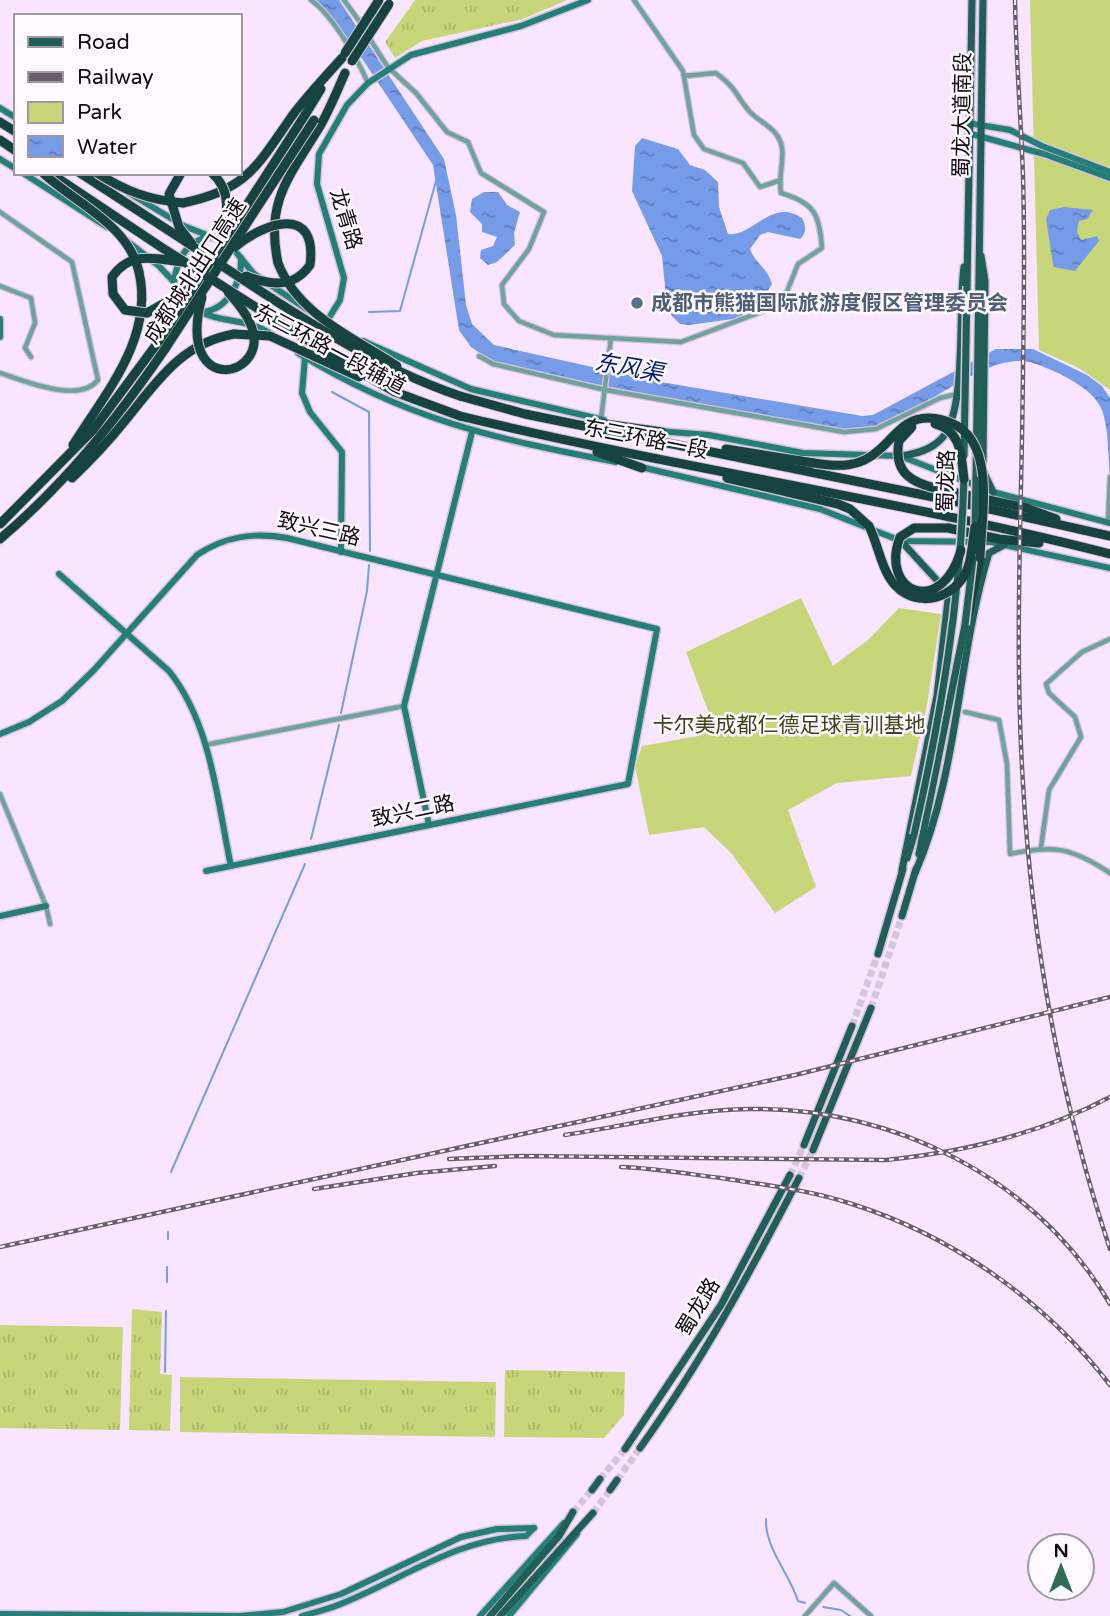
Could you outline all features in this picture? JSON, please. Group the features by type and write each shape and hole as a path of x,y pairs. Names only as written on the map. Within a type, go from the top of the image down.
{"highway":[{"name":"成都城北出口高速","path":"0,539 49,496 126,406 222,253 345,73 346,57 379,0"},
{"name":"成都城北出口高速","path":"222,253 304,115 390,2"},
{"path":"102,175 131,193 153,201 183,203 219,194 257,168 294,114 346,57"},
{"path":"345,73 320,126 286,178 277,203 273,224 278,263 293,292 310,309 424,384"},
{"path":"1,122 14,130"},
{"path":"45,175 66,195 117,231 139,272 143,305 133,345 61,464"},
{"name":"东三环路一段","path":"53,175 187,263 395,392 460,416 562,441 1110,554"},
{"name":"东三环路一段","path":"83,175 365,356 424,384 525,414 1108,535"},
{"path":"180,175 169,194 172,209 179,227 195,248"},
{"path":"214,175 222,184 228,206 222,253"},
{"path":"222,253 259,229 280,223 300,229 311,246 310,265 304,273 285,283 273,285 230,271"},
{"path":"187,263 148,257 126,261 112,277 113,294 125,310 147,313 200,287"},
{"path":"200,287 195,327 197,347 208,364 227,370 244,363 254,347 254,337 244,310 222,285"},
{"path":"49,496 103,447 158,379 179,358 191,348 213,338 234,334 270,336 395,392"},
{"name":"成都城北出口高速","path":"0,524 93,430 162,345"},
{"path":"525,414 662,432"},
{"path":"677,445 761,453 840,467 862,462 880,450 905,425 924,418 958,426 974,440 982,471 980,558 965,625"},
{"path":"964,479 961,453 953,432 937,424 912,427 899,442 900,467 911,481 1026,508 1087,530"},
{"path":"562,441 642,468"},
{"path":"675,463 756,487 838,504 869,526 889,577 897,587 907,595 930,600 942,596 963,579 975,527"},
{"path":"961,550 955,569 942,586 933,590 913,589 900,577 894,559 900,537 914,528 948,528 999,539 1083,547"}],"main road":[{"name":"蜀龙路","path":"902,916 915,873 918,836 949,664 961,550 972,0"},
{"name":"蜀龙大道南段","path":"978,231 983,0"},
{"name":"蜀龙路","path":"878,954 902,870 918,836 965,625 975,527 978,231"},
{"path":"978,231 985,281 982,455 984,470 993,492"},
{"path":"900,456 926,450 944,436 951,425 957,393 961,285 968,232"},
{"path":"901,541 945,589 948,600 939,683 902,870"},
{"path":"915,873 929,837 946,765 977,593 989,553 1004,545"},
{"path":"813,1150 871,1008"},
{"path":"804,1145 852,1026"},
{"name":"蜀龙路","path":"625,1449 720,1305 790,1175"},
{"name":"蜀龙路","path":"640,1448 729,1311 799,1178"},
{"path":"592,1490 600,1479"},
{"path":"610,1490 617,1480"},
{"path":"500,1616 593,1513"},
{"path":"490,1616 559,1536 571,1516"}],"street":[{"path":"311,0 325,13 359,63 368,83"},
{"path":"344,0 389,69 416,93 447,132 468,142 481,173 544,212 529,249 502,285 504,304 519,321 554,335 681,342 782,304 798,264 822,248 819,219 803,199 781,193 779,181 782,148 774,130 750,111 736,88 716,73 684,76"},
{"name":"龙青路","path":"341,552 342,452 310,412 302,393 305,357 340,300 344,278 321,204 317,170 320,155 347,105 368,83 411,55 521,26 587,0"},
{"path":"634,0 684,76 694,135 704,149 743,163 760,187 779,181"},
{"path":"968,123 1010,130 1042,146 1110,172"},
{"path":"968,133 1110,178"},
{"path":"26,175 124,238 159,266 174,282"},
{"path":"102,175 152,209 213,237"},
{"path":"0,212 72,262 98,380 91,388 78,391 0,373"},
{"path":"174,282 177,267 186,248 197,240 213,237"},
{"name":"东三环路一段辅道","path":"213,237 228,243 254,274 327,323 471,389 662,432 709,435 825,456 865,453 900,456 993,492 1109,522"},
{"path":"202,313 220,308 227,300 242,268 241,257"},
{"name":"东三环路一段辅道","path":"174,282 180,299 202,313 253,323 305,357 387,401 472,432 820,509 901,541 1004,545 1110,568"},
{"path":"0,286 31,298 35,323 24,348 31,357"},
{"path":"0,319 0,337"},
{"path":"601,419 611,338"},
{"path":"478,356 493,364 606,390 844,432 877,429 940,398 957,393"},
{"path":"429,825 404,706 472,432"},
{"path":"1109,477 1109,522"},
{"name":"致兴三路","path":"0,734 29,722 62,701 197,555 213,544 264,534 657,629 628,784"},
{"path":"59,574 169,671 182,687 205,745 231,866"},
{"path":"1041,847 1049,790 1081,737 1075,717 1049,693 1046,684 1082,652 1110,639"},
{"path":"205,745 404,706"},
{"path":"965,712 999,720 1007,764 1010,854 1041,847 1063,850 1110,873"},
{"name":"致兴二路","path":"205,871 628,784"},
{"path":"0,794 46,906 50,924"},
{"path":"0,916 46,906"},
{"path":"480,1616 571,1516"},
{"path":"509,1616 586,1521"},
{"path":"0,1614 240,1616 283,1612 341,1594 461,1537 497,1529 534,1528 526,1536 501,1537 470,1544 342,1604 302,1616"},
{"path":"805,1616 834,1583 871,1616"}],"green space":[{"path":"415,0 567,0 523,19 422,41 395,58 385,42"},
{"path":"1030,0 1110,0 1110,390 1079,368 1039,350"},
{"name":"卡尔美成都仁德足球青训基地","path":"801,598 833,666 869,639 899,608 941,614 927,705 911,776 837,783 788,810 816,887 775,913 731,853 704,827 649,835 635,766 642,746 698,736 713,724 686,652"},
{"path":"132,1309 162,1312 160,1374 172,1375 170,1431 129,1430"},
{"path":"0,1325 123,1327 120,1430 0,1428"},
{"path":"505,1370 625,1372 624,1415 604,1438 504,1437"},
{"path":"180,1377 496,1382 495,1437 180,1432"}],"water":[{"path":"316,0 339,0 444,159 456,215 466,305 472,324 494,345 655,381 862,416 873,415 996,349 1033,349 1087,375 1102,386 1110,398 1110,478 1106,426 1097,402 1073,381 1033,363 1014,361 993,366 883,424 850,430 811,426 493,362 471,347 459,330 433,165 363,60"},
{"path":"642,138 678,149 690,165 705,170 718,182 719,207 728,234 746,230 781,212 802,218 805,229 800,239 768,232 760,235 750,249 772,284 764,297 743,315 733,319 689,325 680,324 672,316 667,306 662,256 632,191 635,146"},
{"path":"484,192 498,192 507,205 520,212 514,233 515,245 497,262 488,265 480,258 481,250 493,246 497,237 482,232 482,224 470,212 472,199"},
{"path":"1064,207 1093,210 1087,219 1079,221 1077,232 1081,240 1097,236 1099,241 1075,271 1054,267 1053,264 1046,219 1050,210"}],"waterway":[{"path":"369,312 400,311 436,181"},
{"path":"332,392 369,412 370,551"},
{"path":"341,713 367,591 369,565"},
{"path":"311,839 339,725"},
{"path":"171,1172 305,864"},
{"path":"168,1232 168,1239"},
{"path":"167,1267 167,1282"},
{"path":"165,1372 166,1311"},
{"path":"766,1519 769,1541 798,1601 805,1603"},
{"path":"823,1607 841,1610 850,1616"}],"tunnel":[{"path":"871,1008 902,916"},
{"path":"852,1026 878,954"},
{"path":"790,1175 804,1145"},
{"path":"799,1178 813,1150"},
{"path":"617,1480 640,1448"},
{"path":"600,1479 625,1449"},
{"path":"573,1512 592,1490"},
{"path":"593,1513 610,1490"}],"railway":[{"path":"1015,0 1024,248 1019,680 1027,843 1051,1020 1077,1135 1110,1249"},
{"path":"0,1247 795,1075 1110,997"},
{"path":"449,1159 523,1156 886,1160 944,1152 1001,1139 1057,1121 1110,1097"},
{"path":"565,1135 679,1115 749,1109 803,1112 856,1121 907,1136 955,1158 1001,1186 1042,1220 1079,1259 1110,1304"},
{"path":"314,1189 417,1173 495,1166"},
{"path":"621,1167 804,1191 852,1204 926,1234 995,1275 1026,1299 1084,1354 1110,1385"}],"place":[{"name":"成都市熊猫国际旅游度假区管理委员会","path":"637,303"}],"water label":[{"name":"东风渠","path":"629,367"}]}
